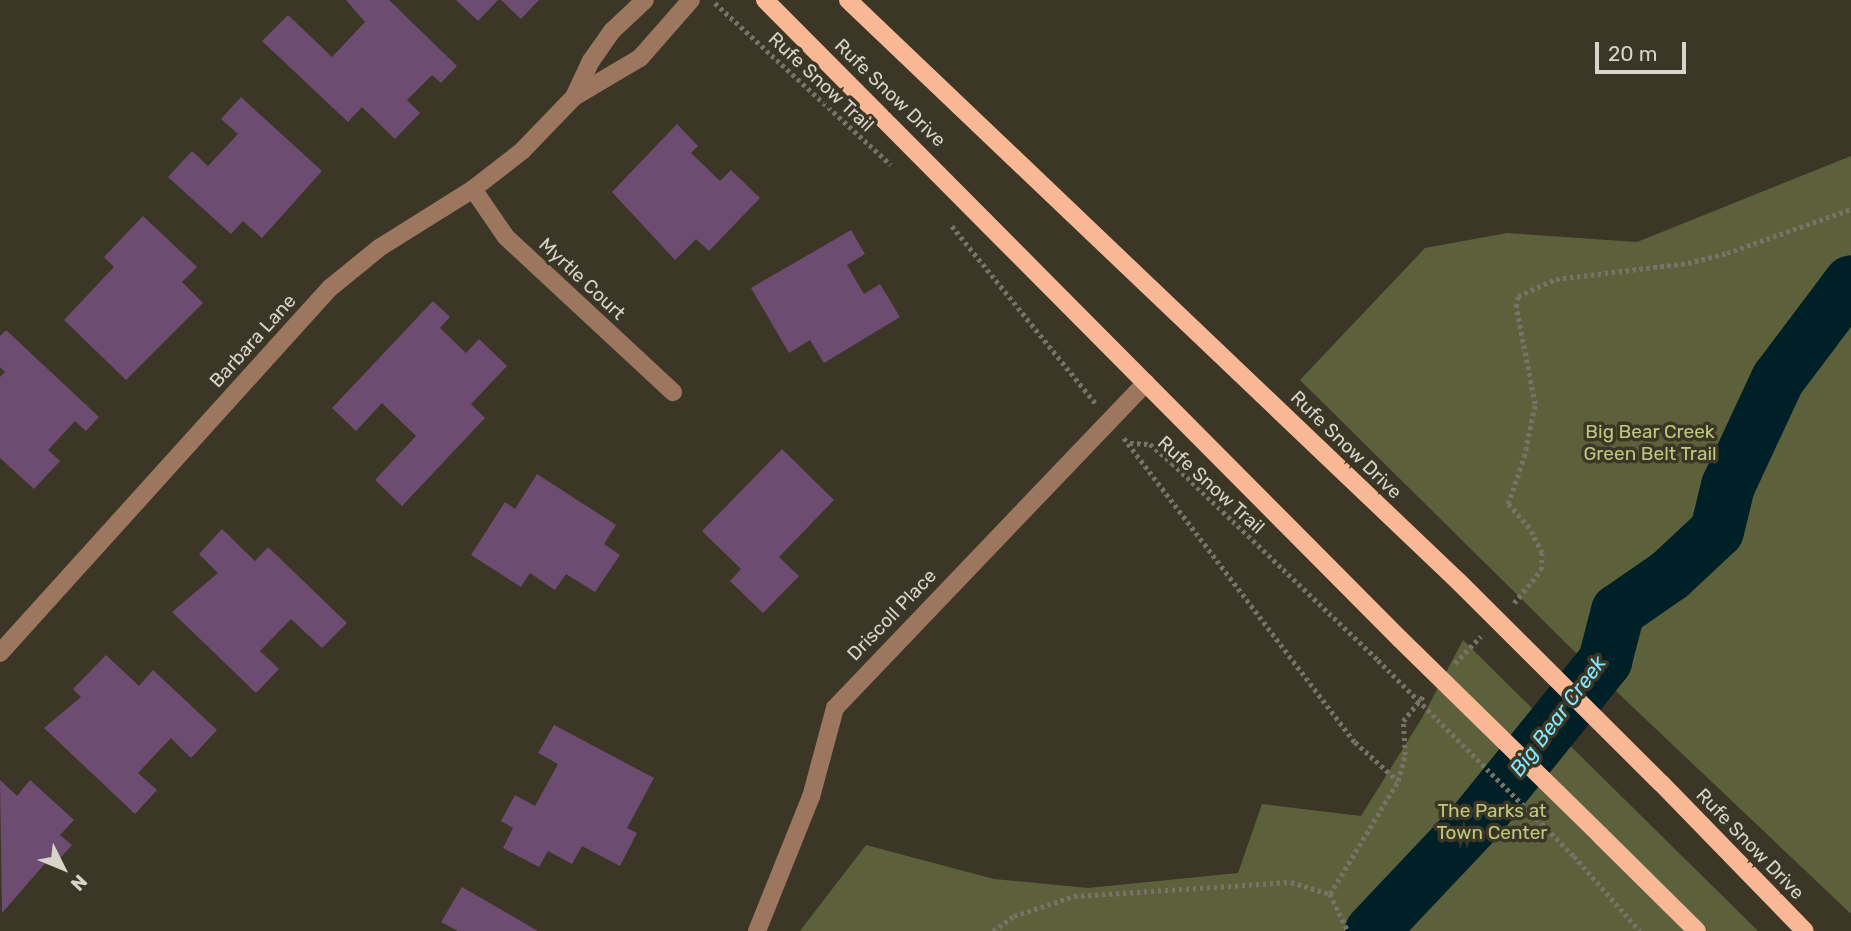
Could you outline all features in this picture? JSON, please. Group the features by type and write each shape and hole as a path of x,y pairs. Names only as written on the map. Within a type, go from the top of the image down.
{"main road":[{"name":"Rufe Snow Drive","path":"765,0 1400,639 1697,931"},
{"name":"Rufe Snow Drive","path":"849,0 1458,581 1805,931"}],"street":[{"name":"Barbara Lane","path":"575,97 605,41 645,0"},
{"name":"Barbara Lane","path":"0,653 330,288 379,248 473,189 522,151 575,97 640,58 691,0"},
{"name":"Myrtle Court","path":"473,189 506,237 673,393"},
{"name":"Driscoll Place","path":"757,931 811,797 835,708 1146,383"}],"path":[{"name":"Rufe Snow Trail","path":"711,0 894,168"},
{"path":"1504,613 1532,584 1541,570 1542,553 1530,528 1508,504 1524,457 1535,404 1516,307 1518,296 1545,282 1583,274 1714,256 1851,209"},
{"name":"Rufe Snow Trail","path":"943,216 1129,443 1150,444 1172,463 1378,660 1574,856 1640,931"},
{"path":"1129,443 1355,742 1398,781"},
{"path":"1446,672 1485,633"},
{"path":"1348,931 1334,910 1330,894 1398,781 1405,755 1403,721 1427,691"},
{"path":"993,931 1014,916 1073,896 1291,882 1330,894"}],"green space":[{"name":"Big Bear Creek Green Belt Trail","path":"1851,156 1850,913 1578,655 1300,380 1425,248 1507,233 1637,242"},
{"name":"The Parks at Town Center","path":"1463,640 1758,931 800,931 866,845 994,879 1088,888 1238,873 1262,804 1361,816 1422,718"}],"building":[{"path":"346,0 389,0 457,66 441,83 432,75 407,100 420,113 395,139 362,107 348,122 262,41 288,15 332,57 365,22"},
{"path":"456,0 498,0 478,21"},
{"path":"501,0 539,0 521,19"},
{"path":"241,97 322,171 262,238 243,221 231,234 168,177 192,151 208,166 238,134 221,119"},
{"path":"677,124 698,146 691,153 720,181 731,170 760,198 709,251 696,239 675,260 612,192"},
{"path":"143,216 197,267 182,282 203,303 126,380 64,320 114,267 104,257"},
{"path":"851,230 865,254 847,265 864,294 880,284 900,317 824,363 810,340 789,353 751,288"},
{"path":"433,301 450,317 440,328 466,353 479,339 507,366 471,404 485,418 402,506 375,480 416,436 382,403 356,431 332,408"},
{"path":"6,330 99,417 86,431 75,421 48,450 60,461 34,489 0,458 0,377 5,372 0,367 0,336"},
{"path":"782,449 834,500 779,557 799,576 763,613 730,581 741,569 702,531"},
{"path":"537,474 616,525 604,544 620,555 595,592 566,574 555,590 530,573 521,587 471,555 505,502 515,509"},
{"path":"222,529 255,561 268,547 347,623 322,648 291,619 260,651 279,669 256,693 172,612 218,573 199,554"},
{"path":"106,655 139,686 153,670 217,730 191,758 171,738 138,773 157,790 135,814 44,728 81,697 73,689"},
{"path":"554,725 654,778 627,828 637,833 620,866 582,846 572,864 548,851 539,867 503,848 513,828 501,821 515,795 535,806 558,764 538,753"},
{"path":"0,780 17,796 30,780 74,820 60,835 72,845 55,864 49,859 2,913"},
{"path":"462,887 538,931 458,931 441,922"}],"waterway":[{"name":"Big Bear Creek","path":"1372,931 1476,821 1605,661 1618,611 1670,575 1717,531 1728,486 1778,379 1851,282"}]}
